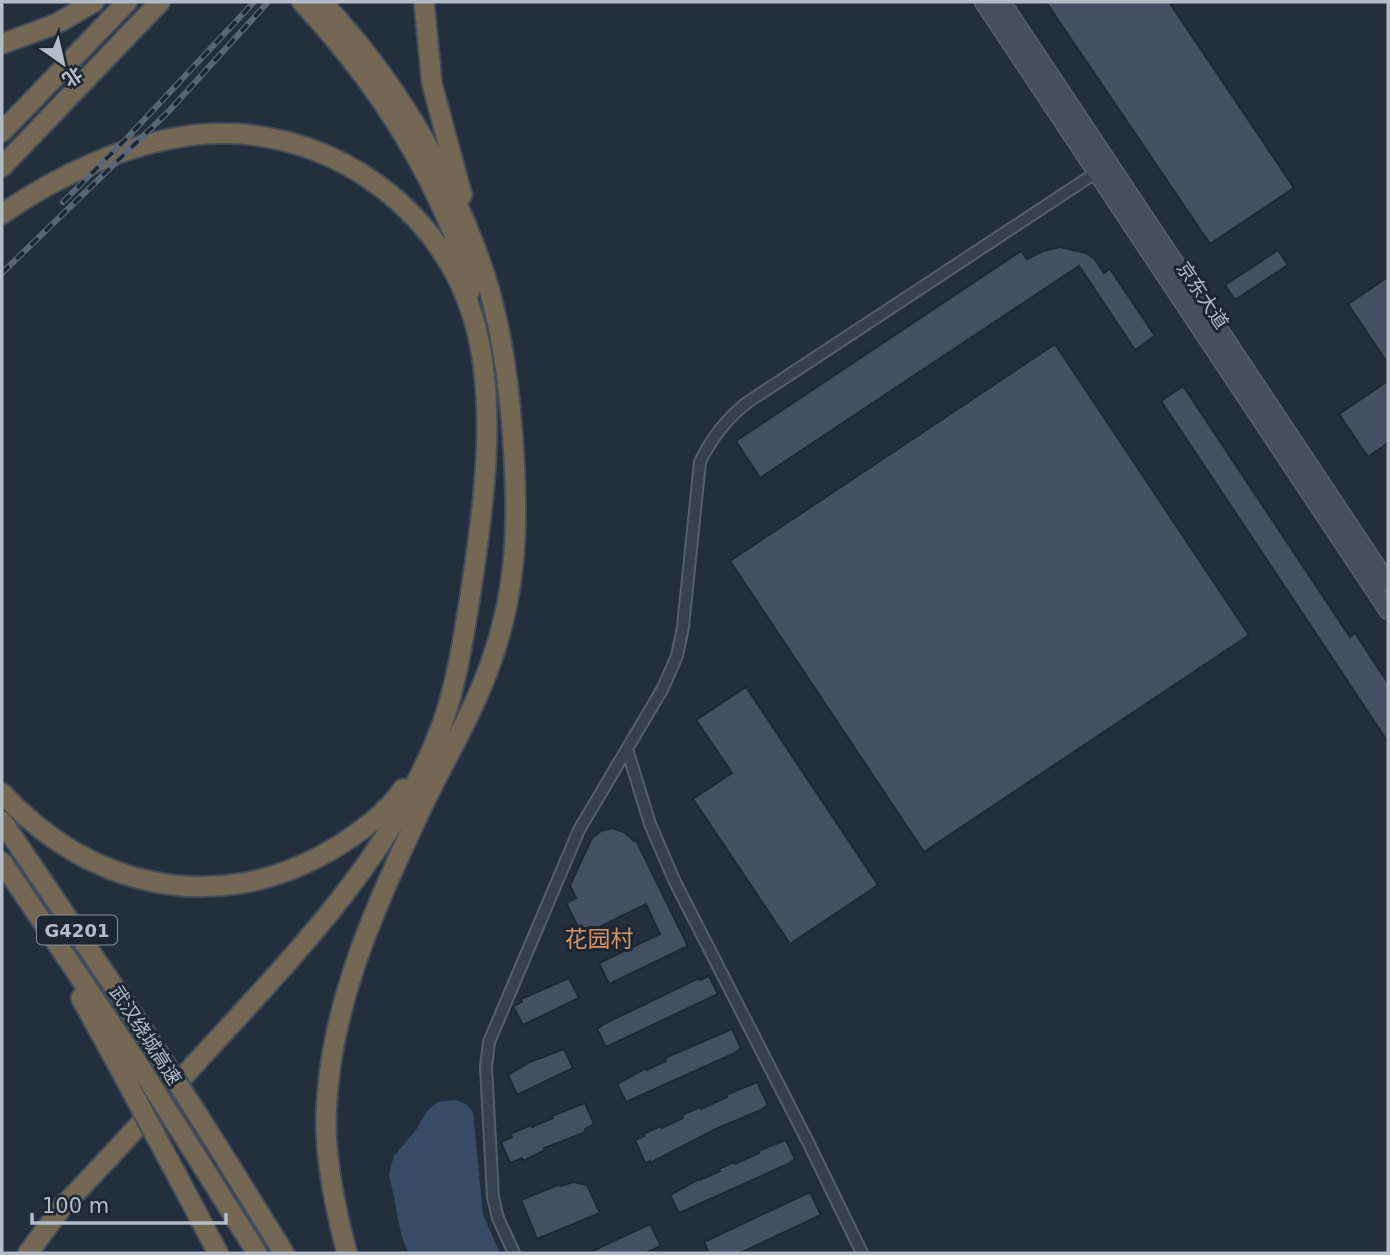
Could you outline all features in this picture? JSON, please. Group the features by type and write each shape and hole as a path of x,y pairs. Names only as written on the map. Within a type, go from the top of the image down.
{"highway":[{"path":"2,44 56,24 94,2"},
{"path":"2,132 127,2"},
{"path":"2,167 160,2"},
{"path":"28,1253 63,1206 279,972 338,903 386,837 433,748 458,673 477,541 488,430 485,382 466,265 435,192 416,157 366,78 302,2"},
{"path":"322,2 363,48 409,114 448,186 480,260"},
{"path":"347,1253 334,1197 326,1131 332,1051 339,1017 353,968 415,821 482,687 507,610 515,559 515,482 509,396 496,320 438,112 428,56 424,2"},
{"path":"2,214 64,178 153,144 211,134 241,134 273,139 294,144 350,166 397,198 435,240 446,257 463,290 474,320"},
{"path":"2,793 22,815 56,842 114,872 174,886 232,885 293,869 353,836 399,795 433,748"},
{"name":"武汉绕城高速","path":"2,821 150,1040 284,1253"},
{"path":"43,1253 72,1215 319,946 415,821"},
{"path":"2,863 126,1063 181,1183 218,1253"},
{"name":"武汉绕城高速","path":"126,1063 200,1162 257,1253"}],"main road":[{"name":"京东大道","path":"983,2 1388,611"},
{"name":"京东大道","path":"1002,2 1388,583"}],"street":[{"path":"514,1253 498,1218 493,1197 486,1067 489,1042 579,830 663,688 677,656 683,627 700,462 718,430 748,402 1097,173"},
{"path":"627,749 650,824 675,882 862,1253"}],"water":[{"path":"456,1100 466,1104 473,1112 483,1215 500,1253 409,1253 402,1238 389,1173 394,1156 416,1130 428,1110 438,1102"}],"building":[{"path":"1046,2 1169,2 1294,188 1210,244"},
{"path":"1060,247 1086,253 1094,258 1104,273 1110,269 1155,336 1135,350 1079,266 760,478 736,441 1021,251 1027,259"},
{"path":"1278,250 1288,265 1235,300 1225,285"},
{"path":"1388,277 1388,364 1348,304"},
{"path":"1055,344 1249,635 924,852 730,561"},
{"path":"1388,381 1388,443 1368,457 1339,414"},
{"path":"1183,386 1350,637 1355,633 1388,683 1388,742 1161,401"},
{"path":"746,687 878,885 790,944 693,799 732,773 696,720"},
{"path":"612,828 636,840 688,946 609,984 599,963 660,934 646,904 585,934 583,929 580,931 566,903 576,898 570,885 592,838 601,831"},
{"path":"709,976 718,994 606,1047 597,1029 604,1024 699,978 700,980"},
{"path":"569,978 579,998 523,1025 513,1006 522,1002 521,999"},
{"path":"732,1029 741,1048 735,1053 626,1102 617,1084 646,1068 647,1070 666,1061 665,1058"},
{"path":"564,1049 573,1068 517,1095 508,1075 530,1062"},
{"path":"757,1082 768,1105 650,1163 645,1163 635,1140 644,1136 643,1134 661,1126 662,1128 683,1118 682,1115 700,1107 701,1109"},
{"path":"585,1103 594,1124 585,1129 586,1132 544,1148 545,1150 523,1161 522,1158 510,1163 501,1142 512,1137 510,1134"},
{"path":"786,1140 795,1159 788,1164 679,1213 670,1195 720,1171 719,1169"},
{"path":"573,1182 587,1185 600,1213 537,1239 521,1200 560,1184 561,1186"},
{"path":"810,1192 821,1215 740,1253 709,1253 704,1242"},
{"path":"650,1224 661,1246 646,1253 588,1253"}],"railway":[{"path":"63,202 128,137 254,2"},
{"path":"2,273 168,112 268,2"}],"district":[{"name":"花园村","path":"599,939"}]}
